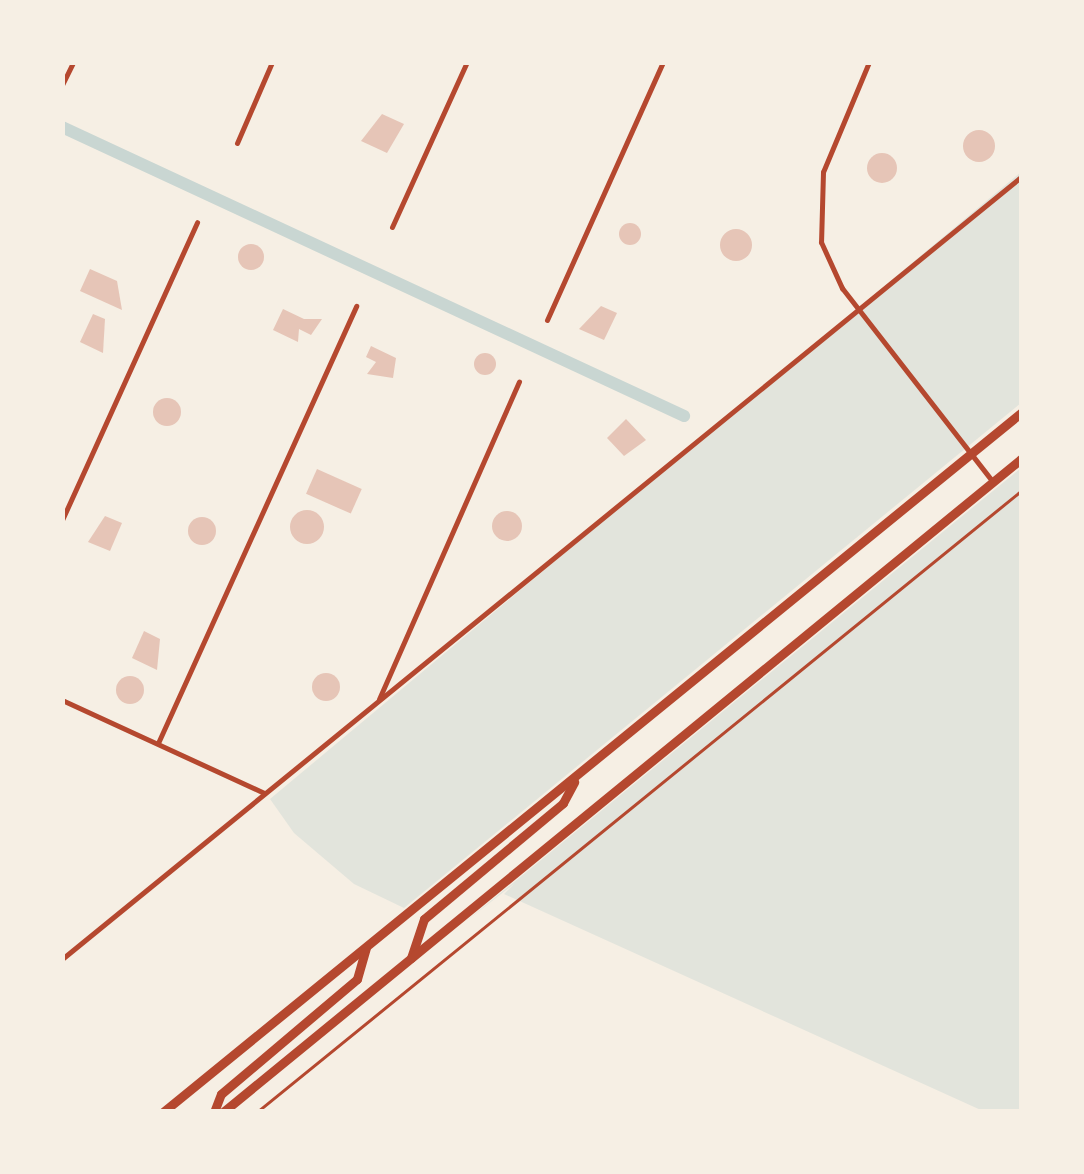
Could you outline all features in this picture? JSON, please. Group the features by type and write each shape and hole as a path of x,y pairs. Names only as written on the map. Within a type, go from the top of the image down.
{"highway":[{"path":"162,1112 1022,412"},
{"path":"223,1112 1022,458"},
{"path":"411,958 424,919 562,803 577,774"},
{"path":"214,1112 221,1094 357,979 366,948"}],"street":[{"path":"62,84 72,62"},
{"path":"237,143 272,62"},
{"path":"392,227 467,62"},
{"path":"546,320 664,62"},
{"path":"869,62 827,158 818,204 827,260 859,310 993,482"},
{"path":"62,959 1022,176"},
{"path":"62,520 197,222"},
{"path":"158,743 356,306"},
{"path":"378,701 519,381"},
{"path":"62,700 265,793"}],"path":[{"path":"257,1112 1022,490"}],"shaded area":[{"path":"1021,172 1021,403 404,908 354,884 294,833 270,799"},
{"path":"1021,468 1021,1111 983,1111 504,894 514,884 465,922"}],"building":[{"path":"382,114 404,124 387,153 361,141"},
{"path":"979,130 990,135 995,146 990,157 979,162 968,157 963,146 968,135"},
{"path":"882,153 893,157 897,168 893,179 882,183 871,179 867,168 871,157"},
{"path":"630,223 638,226 638,242 630,245 622,242 619,234 622,226"},
{"path":"736,229 748,233 752,245 748,257 736,261 724,257 720,245 724,233"},
{"path":"251,244 260,248 264,257 260,266 251,270 242,266 238,257 242,248"},
{"path":"90,269 117,281 122,310 80,291"},
{"path":"601,306 617,313 604,340 579,329"},
{"path":"283,309 304,319 322,319 311,335 299,329 298,342 273,330"},
{"path":"93,314 105,319 103,353 80,342"},
{"path":"371,346 396,358 393,378 367,374 376,362 366,357"},
{"path":"485,353 493,356 493,372 485,375 477,372 474,364 477,356"},
{"path":"167,398 177,402 181,412 177,422 167,426 157,422 153,412 157,402"},
{"path":"626,419 646,440 624,456 607,438"},
{"path":"317,469 362,489 351,514 306,494"},
{"path":"307,510 319,515 324,527 319,539 307,544 295,539 290,527 295,515"},
{"path":"507,511 521,520 522,526 513,540 507,541 493,532 492,526 501,512"},
{"path":"105,516 122,523 110,551 88,542"},
{"path":"202,517 212,521 216,531 212,541 202,545 192,541 188,531 192,521"},
{"path":"144,631 160,639 157,670 132,658"},
{"path":"326,673 336,677 340,687 336,697 326,701 316,697 312,687 316,677"},
{"path":"130,676 140,680 144,690 140,700 130,704 120,700 116,690 120,680"}],"waterway":[{"path":"62,127 684,416"}]}
